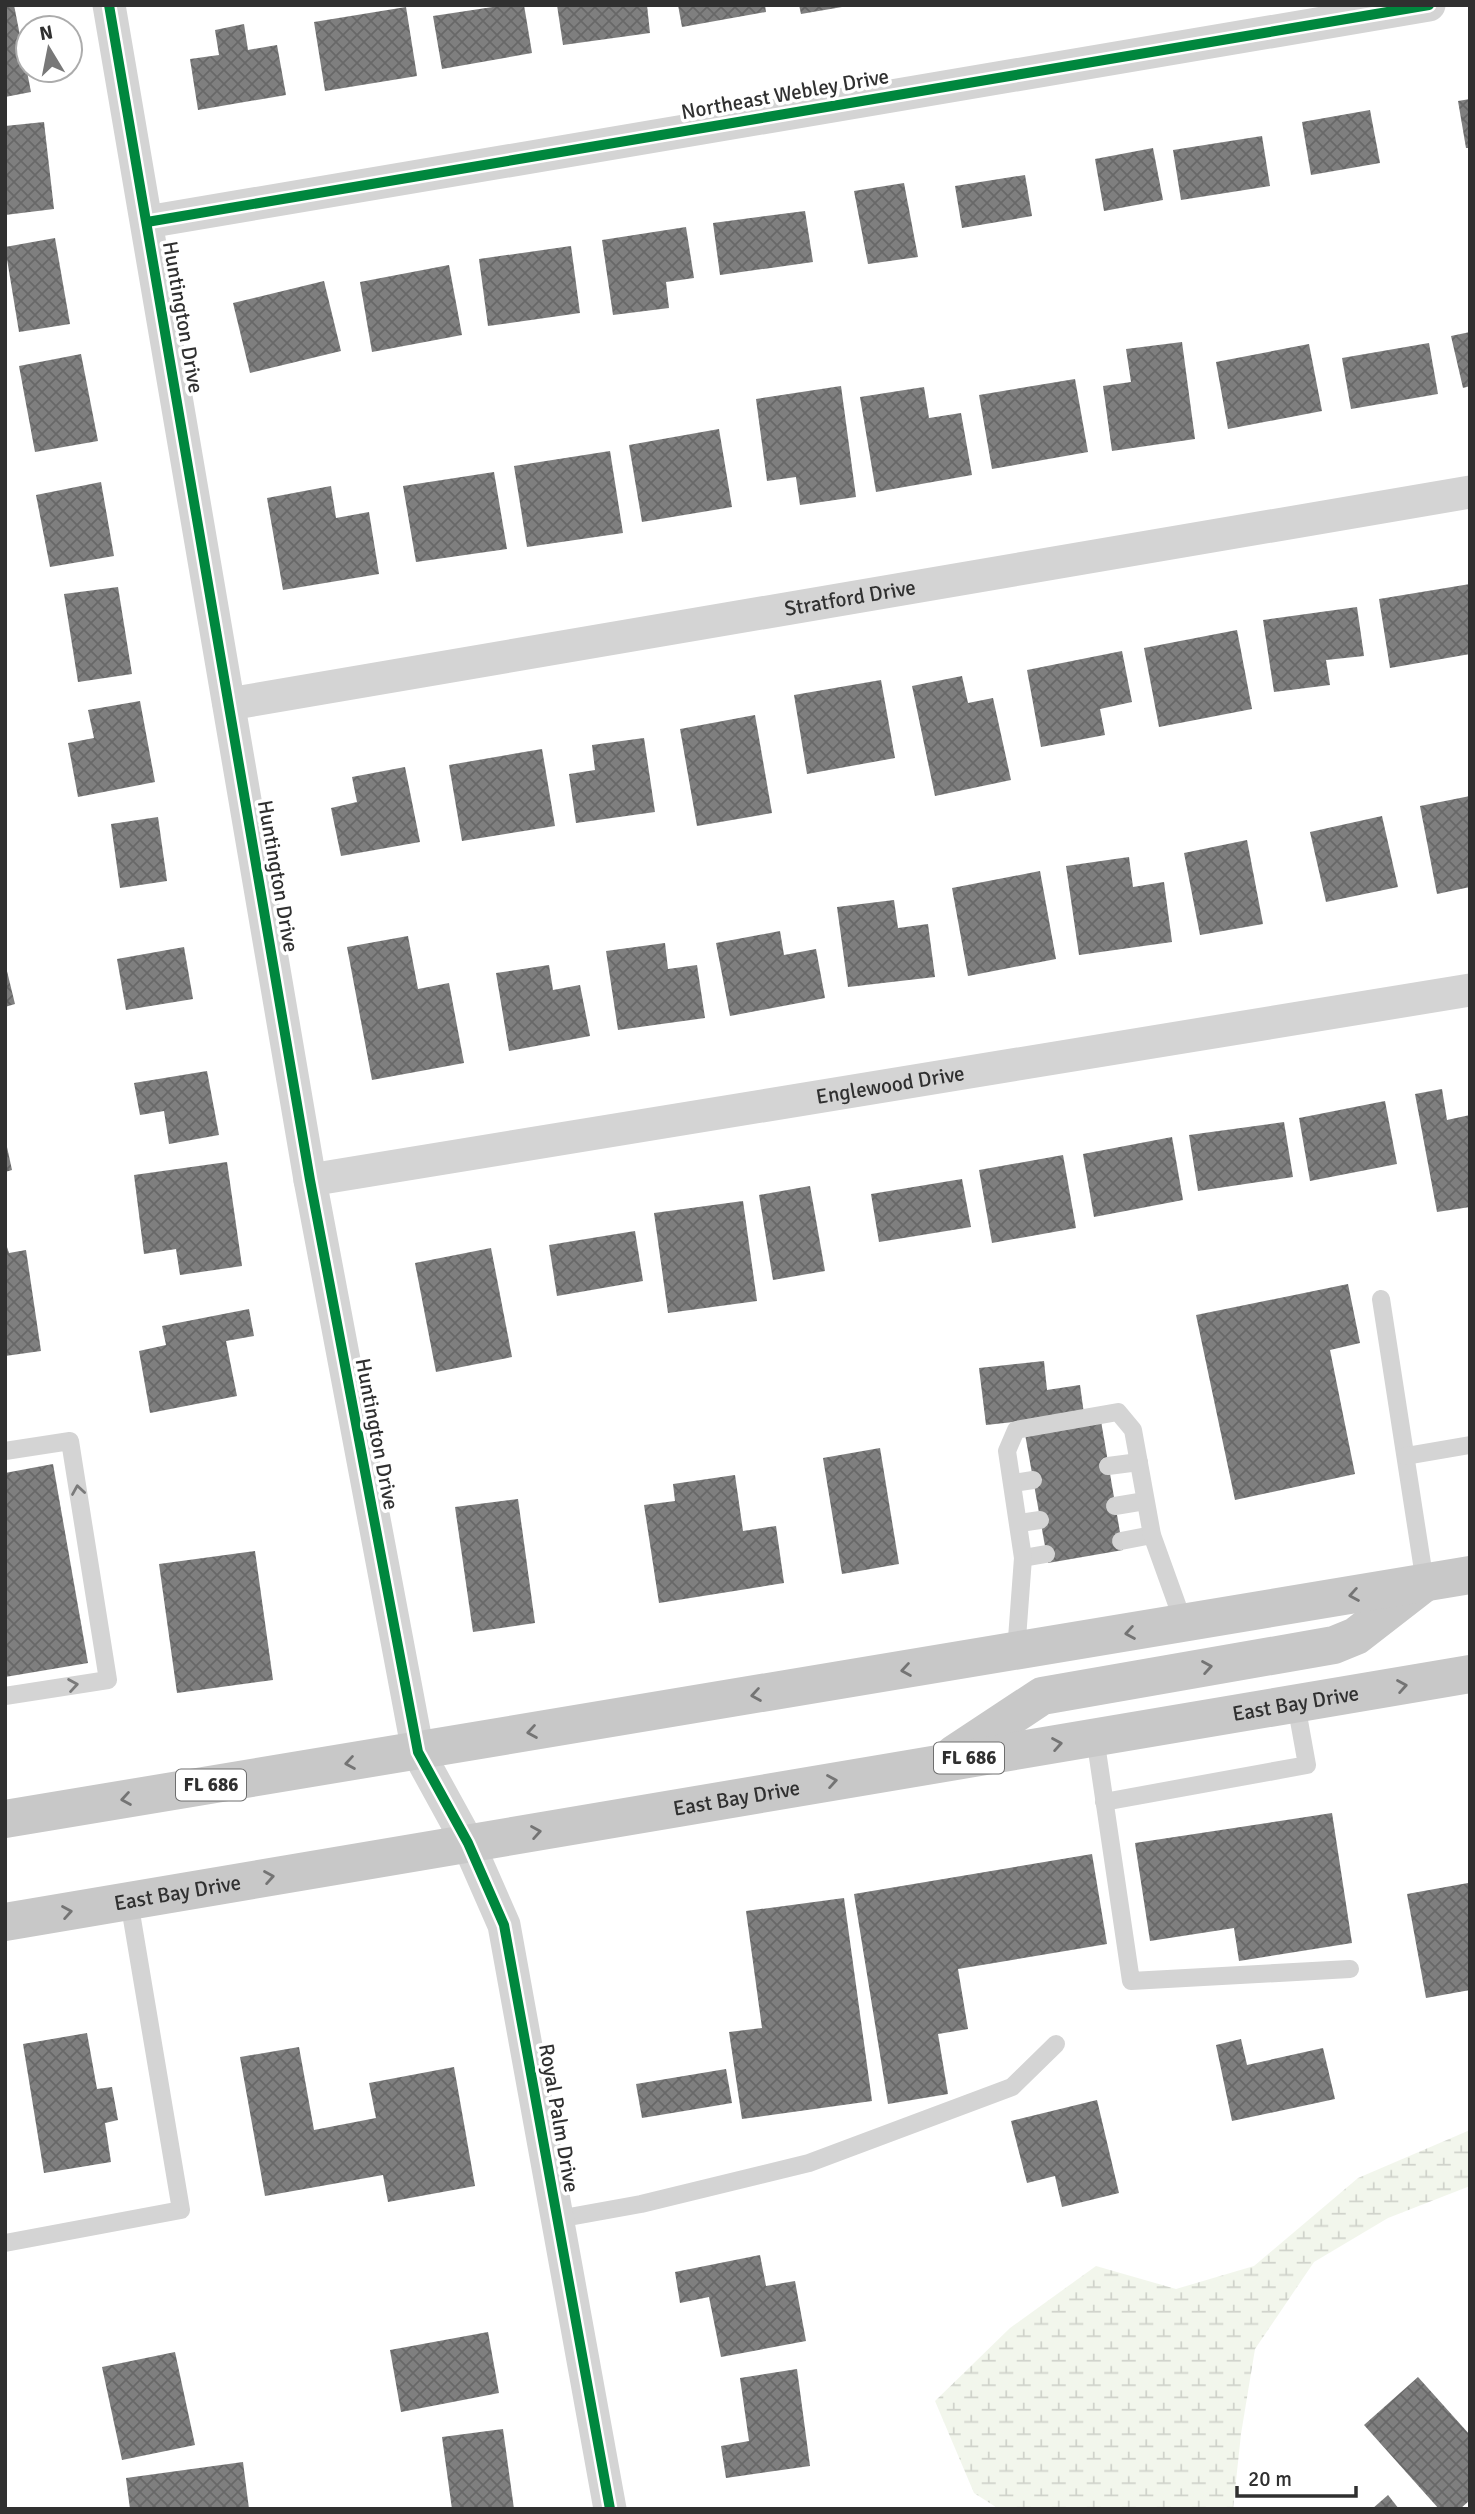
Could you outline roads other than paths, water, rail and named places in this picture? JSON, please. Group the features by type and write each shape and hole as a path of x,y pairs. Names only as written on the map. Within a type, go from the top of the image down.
{"main road":[{"name":"FL 686","path":"5,1819 1470,1575"},
{"path":"941,1763 1042,1696 1334,1645 1356,1636 1425,1583"},
{"name":"East Bay Drive","path":"5,1922 1470,1674"}],"street":[{"name":"Huntington Drive","path":"109,5 310,1180 418,1752"},
{"name":"Northeast Webley Drive","path":"147,222 1429,5"},
{"name":"Stratford Drive","path":"229,704 1470,492"},
{"name":"Englewood Drive","path":"310,1180 1470,990"},
{"name":"Royal Palm Drive","path":"418,1752 468,1843 504,1925 610,2509"}],"lane":[{"path":"1381,1299 1425,1583"},
{"path":"1016,1652 1023,1558 1020,1523 1007,1451 1016,1430 1118,1412 1133,1430 1153,1535 1184,1624"},
{"path":"5,1451 70,1441 108,1680 5,1696"},
{"path":"1406,1456 1470,1445"},
{"path":"1108,1466 1139,1462"},
{"path":"1013,1483 1033,1480"},
{"path":"1115,1506 1145,1501"},
{"path":"1020,1523 1040,1520"},
{"path":"1121,1541 1153,1535"},
{"path":"1023,1558 1046,1554"},
{"path":"1104,1802 1307,1765 1296,1704"},
{"path":"1095,1737 1131,1981 1350,1969"},
{"path":"5,2243 181,2210 129,1901"},
{"path":"558,2219 641,2204 809,2163 1012,2087 1056,2044"}]}
